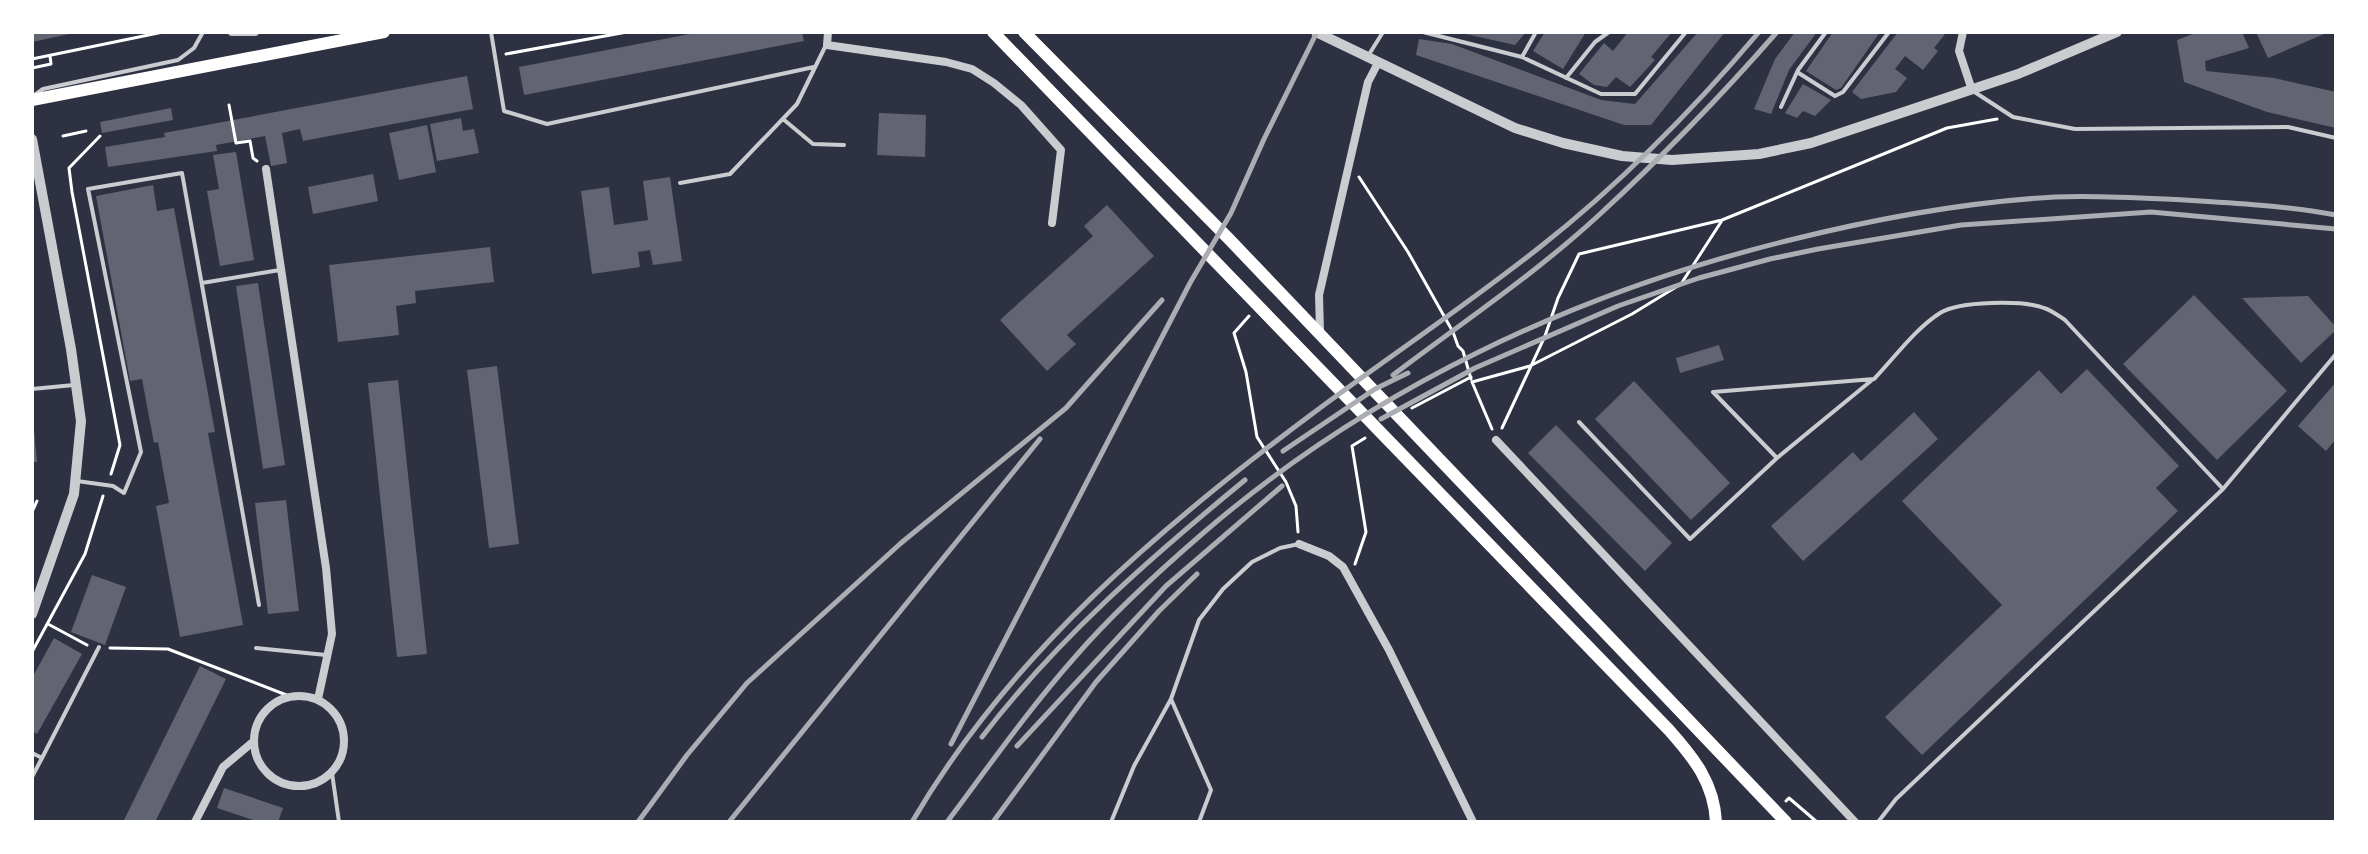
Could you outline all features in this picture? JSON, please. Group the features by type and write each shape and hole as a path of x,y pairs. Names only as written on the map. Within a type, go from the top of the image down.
{"main road":[{"path":"32,98 384,32"},
{"path":"993,32 1669,730 1703,772 1716,822"},
{"path":"1024,32 1321,336 1786,822"}],"street":[{"path":"232,32 255,32"},
{"path":"828,32 827,45 946,62 972,69 1021,105 1061,150 1052,223"},
{"path":"1316,32 1515,128 1622,156 1672,160 1759,154 1811,143 2018,74 2117,32"},
{"path":"1963,32 1959,51 1972,90"},
{"path":"1321,336 1319,295 1368,82 1378,63"},
{"path":"32,139 81,421 77,481 69,516 36,617"},
{"path":"266,169 326,568 332,634 318,699"},
{"path":"1496,440 1855,822"},
{"path":"1299,544 1329,556 1343,567 1389,650 1473,822"},
{"path":"304,695 318,699 331,707 344,732 340,761 332,773 319,782 304,786 289,785 275,779 256,756 254,741 264,712 275,702 289,696 304,695"},
{"path":"195,822 223,767 254,741"}],"lane":[{"path":"32,98 43,89 178,60 194,48 203,32"},
{"path":"491,32 504,111 547,124 814,67"},
{"path":"1367,58 1383,32"},
{"path":"1423,32 1522,57 1601,94 1635,94 1686,32"},
{"path":"1522,57 1536,32"},
{"path":"1566,78 1595,42 1609,32"},
{"path":"1781,107 1797,72 1826,32"},
{"path":"1797,72 1835,96 1843,92 1889,32"},
{"path":"680,183 730,174 797,104 827,45"},
{"path":"1972,90 2013,117 2075,129 2288,127 2336,138"},
{"path":"783,119 813,144 844,145"},
{"path":"77,481 113,486 124,493 141,452 88,189 182,173 259,605"},
{"path":"202,283 282,270"},
{"path":"1579,422 1690,539 1777,458 1874,379 1925,326 1943,312 1965,305 2024,304 2045,308 2065,320 2223,489"},
{"path":"1878,822 1896,799 2223,489 2336,354"},
{"path":"1777,458 1713,392 1874,379"},
{"path":"32,389 76,385"},
{"path":"1111,822 1134,766 1171,699 1199,620 1223,589 1252,562 1280,548 1299,544"},
{"path":"32,777 99,647"},
{"path":"256,648 328,655"},
{"path":"1171,699 1211,790 1199,822"},
{"path":"32,753 42,758"},
{"path":"332,773 339,822"}],"path":[{"path":"32,59 163,32"},
{"path":"494,57 627,32"},
{"path":"32,68 51,64 50,56"},
{"path":"229,105 236,143 250,141 253,158 266,169"},
{"path":"1496,440 1579,254 1722,220 1947,128 2013,117"},
{"path":"63,136 86,131"},
{"path":"1348,163 1375,198 1453,332 1496,440"},
{"path":"1430,396 1472,380 1530,366 1632,314 1681,284 1722,220"},
{"path":"1251,315 1234,333 1246,372 1257,437 1286,482 1296,506 1299,544"},
{"path":"1350,579 1366,532 1352,446"},
{"path":"32,512 37,501"},
{"path":"36,617 91,647 168,649 289,696"},
{"path":"32,652 47,624"},
{"path":"1789,798 1817,822"}],"building":[{"path":"32,32 74,32 74,33 32,42"},
{"path":"700,32 802,32 804,41 524,95 519,67"},
{"path":"1457,32 1526,32 1515,45"},
{"path":"1545,32 1586,32 1563,69 1533,51"},
{"path":"1628,32 1672,32 1651,57 1655,60 1630,87 1616,77 1607,87 1594,85 1579,74 1604,43 1613,51"},
{"path":"1698,32 1725,32 1651,125 1624,125 1416,55 1419,39 1452,44 1601,100 1635,104"},
{"path":"1795,32 1817,32 1789,70 1771,114 1754,109 1775,59"},
{"path":"1833,32 1880,32 1841,88 1836,90 1806,71"},
{"path":"1898,32 1945,34 1934,48 1938,51 1923,70 1905,56 1895,69 1907,78 1896,92 1861,99 1852,92"},
{"path":"2198,32 2242,32 2249,48 2205,61 2206,71 2274,78 2336,92 2336,128 2267,112 2184,82 2177,40"},
{"path":"2256,32 2329,32 2268,58"},
{"path":"467,76 473,109 303,141 300,129 282,133 287,163 271,166 265,136 216,145 217,151 108,167 105,147"},
{"path":"1803,84 1831,100 1815,116 1803,111 1797,118 1785,113"},
{"path":"171,108 173,120 102,133 100,122"},
{"path":"879,113 926,115 925,157 877,155"},
{"path":"461,118 463,131 474,129 479,153 437,161 430,124"},
{"path":"427,125 436,172 399,180 389,133"},
{"path":"236,152 254,260 220,266 207,191 219,189 213,155"},
{"path":"373,174 378,201 313,214 308,187"},
{"path":"670,177 682,261 653,265 650,250 638,252 640,267 592,274 581,191 609,187 614,225 648,220 643,181"},
{"path":"153,185 157,211 174,208 215,432 208,433 243,625 180,637 156,506 169,503 158,442 154,443 142,379 130,381 96,196"},
{"path":"1107,205 1154,256 1067,335 1076,344 1047,371 1000,320 1093,236 1084,226"},
{"path":"490,247 494,282 415,291 416,303 396,306 399,335 338,342 329,265"},
{"path":"258,283 285,465 263,469 236,286"},
{"path":"2194,295 2287,391 2217,460 2123,364"},
{"path":"2308,296 2336,330 2301,363 2242,298"},
{"path":"1719,345 1724,360 1680,373 1676,358"},
{"path":"497,366 519,544 489,548 467,370"},
{"path":"2087,369 2179,466 2156,488 2178,511 1922,755 1885,717 2002,605 1902,501 2039,370 2061,394"},
{"path":"398,380 427,654 397,657 368,383"},
{"path":"1634,381 1730,483 1691,520 1595,419"},
{"path":"2336,382 2336,439 2326,451 2298,426"},
{"path":"1914,412 1938,439 1803,561 1771,526 1853,452 1861,461"},
{"path":"1556,425 1672,543 1645,571 1528,453"},
{"path":"34,430 37,462 32,462"},
{"path":"286,500 299,611 268,614 255,503"},
{"path":"92,575 126,587 105,645 71,632"},
{"path":"54,638 82,654 37,734 32,731 32,678"},
{"path":"200,666 226,679 155,822 123,822"},
{"path":"224,788 283,808 278,822 259,822 217,808"}],"railway":[{"path":"951,744 1190,283 1231,213 1317,32"},
{"path":"912,822 951,761 995,703 1042,648 1146,547 1258,455 1570,223 1655,145 1759,32"},
{"path":"1393,375 1575,237 1691,126 1777,32"},
{"path":"947,822 1025,717 1075,657 1136,593 1202,534 1334,434 1477,353 1551,319 1706,263 1819,233 1953,207 2021,199 2104,197 2241,204 2336,215"},
{"path":"1381,419 1475,368 1618,306 1699,278 1818,249 1961,225 2151,212 2336,229"},
{"path":"638,822 687,755 747,683 901,543 1066,408 1162,300"},
{"path":"1283,451 1375,389 1408,373"},
{"path":"729,822 1040,439"},
{"path":"982,737 1073,633 1174,539 1245,480"},
{"path":"1017,746 1166,586 1282,486"},
{"path":"993,822 1096,682 1159,611 1197,574"}]}
